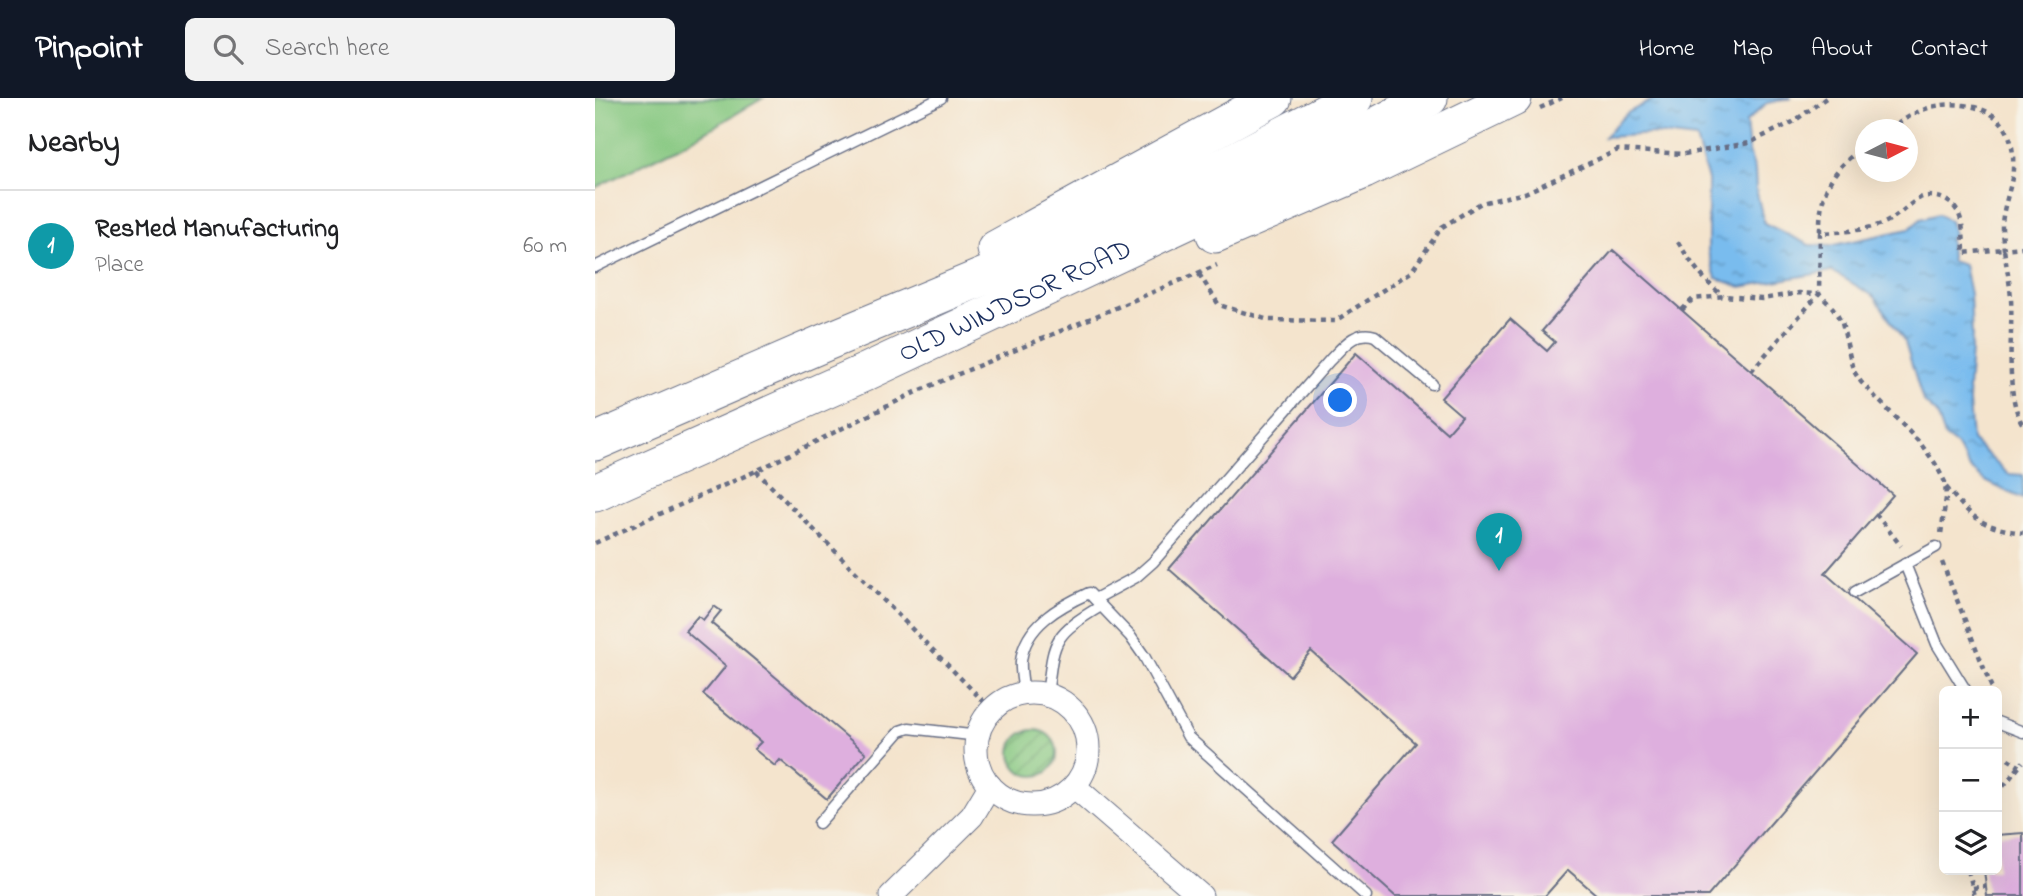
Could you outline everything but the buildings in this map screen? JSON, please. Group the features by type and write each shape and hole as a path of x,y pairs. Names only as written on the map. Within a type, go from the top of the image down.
{"highway":[{"path":"826,342 1273,98"},
{"name":"OLD WINDSOR ROAD","path":"595,442 826,342 1127,217 1354,98"},
{"name":"OLD WINDSOR ROAD","path":"595,494 866,372 1283,176 1429,98"},
{"path":"866,372 1026,316 1364,170 1526,104"}],"street":[{"path":"1035,695 1060,700 1072,709 1081,721 1086,736 1086,763 1075,787 1061,799 1042,805 1017,804 990,786 980,770 977,742 983,724 992,710 1006,699 1035,695"},
{"path":"891,896 972,816 990,786"},
{"path":"1075,787 1201,896"}],"lane":[{"path":"595,267 941,98"},
{"path":"1035,695 1059,636 1095,600 1136,577 1153,562 1329,361 1351,340 1367,334 1375,336 1431,384"},
{"path":"1855,592 1936,547"},
{"path":"1908,563 1937,644 1963,686"},
{"path":"1035,695 1021,659 1037,626 1062,605 1095,600"},
{"path":"1095,600 1130,636 1144,656 1188,737 1366,896"},
{"path":"2002,724 2023,732"},
{"path":"819,823 900,731 909,728 979,736"}],"path":[{"path":"1526,104 1562,98"},
{"path":"1199,274 1219,305 1269,320 1335,321 1411,272 1442,227 1481,203 1525,193 1618,150 1684,154 1749,143 1793,122 1826,98"},
{"path":"1907,119 1926,107 1951,101 1987,110 2001,120 2007,131 2013,169 2001,226 2011,297 2010,361 2017,416 2023,425"},
{"path":"1751,371 1819,294 1819,210 1832,177 1855,153"},
{"path":"1820,233 1880,225 1898,216 1921,198 1930,196 1942,198 1960,212 1964,253 2023,247"},
{"path":"1678,242 1691,265 1724,296"},
{"path":"595,543 756,471 916,392 1223,262"},
{"path":"1682,310 1693,299 1724,296 1762,299 1799,293 1819,294 1833,308 1842,323 1853,370 1861,382 1920,443 1935,463 1945,486 1969,514 1995,528 2023,533"},
{"path":"756,471 992,710"},
{"path":"1945,486 1945,517 1936,547 1991,686"},
{"path":"1876,514 1908,563"},
{"path":"2002,788 2021,764 2008,759"},
{"path":"1969,875 1975,896"},
{"path":"1973,888 1986,886"}],"green space":[{"path":"595,98 763,98 693,139 595,188"},
{"path":"1034,730 1051,736 1057,753 1051,770 1034,776 1017,770 1011,753 1017,736"}],"water":[{"path":"1656,98 1792,98 1767,103 1746,122 1749,152 1764,223 1809,245 1830,246 1909,229 1921,219 1938,214 1950,221 1954,235 1950,238 1951,261 1964,265 1970,294 1972,336 1968,389 1972,440 2008,474 2023,475 2023,499 1985,481 1970,468 1956,445 1945,437 1937,414 1923,401 1905,342 1875,297 1832,271 1741,287 1716,278 1708,252 1708,180 1696,139 1655,134 1604,137 1627,113"}],"place":[{"name":"ResMed Manufacturing","path":"1499,571"}]}
